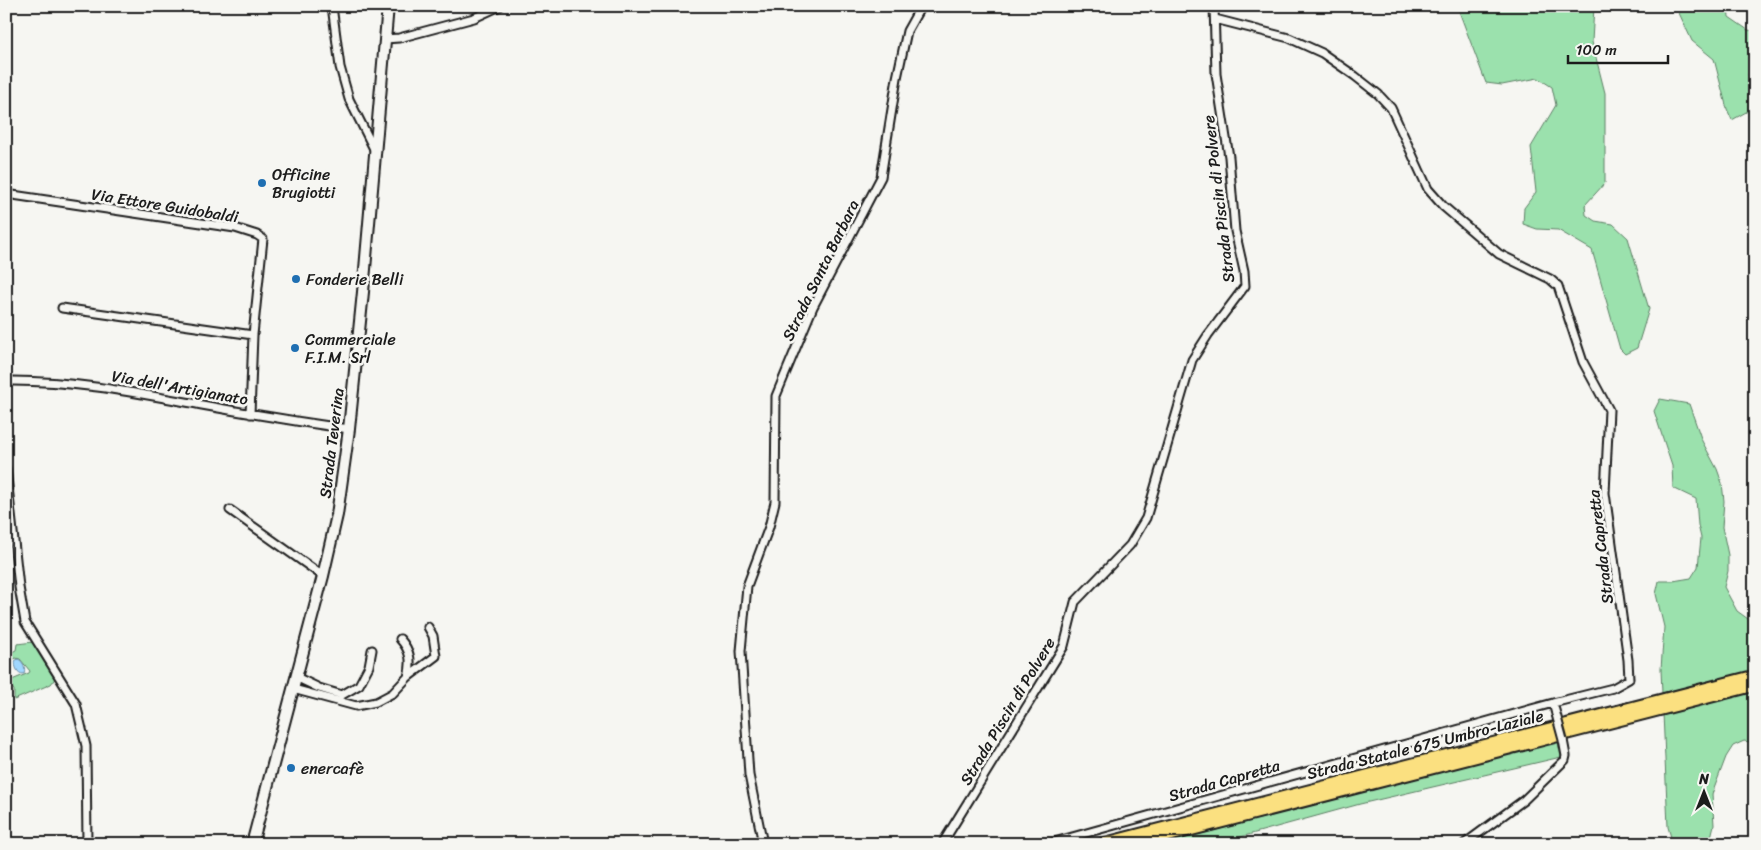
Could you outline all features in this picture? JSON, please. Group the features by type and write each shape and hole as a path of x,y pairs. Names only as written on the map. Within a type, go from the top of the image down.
{"highway":[{"name":"Strada Statale 675 Umbro-Laziale","path":"1103,844 1755,676"},
{"name":"Strada Statale 675 Umbro-Laziale","path":"1135,844 1755,685"}],"main road":[{"name":"Strada Teverina","path":"252,844 323,576 337,514 349,429 363,292 388,6"}],"street":[{"path":"332,6 340,67 349,99 375,151"},
{"path":"385,40 474,18 500,6"},
{"name":"Strada Santa Barbara","path":"763,844 749,775 741,651 747,586 769,527 775,502 776,396 813,307 881,177 897,78 907,31 920,6"},
{"name":"Strada Piscin di Polvere","path":"942,844 1064,646 1075,602 1130,545 1146,518 1192,360 1208,335 1245,286 1244,270 1235,231 1229,157 1216,74 1214,6"},
{"name":"Strada Capretta","path":"1046,844 1613,688 1629,679 1605,493 1609,410 1583,362 1558,286 1550,279 1499,254 1443,206 1424,182 1391,108 1378,94 1355,76 1322,52 1289,38 1215,19"},
{"name":"Via Ettore Guidobaldi","path":"6,194 235,228 257,235 263,239 253,336 250,414"},
{"path":"62,308 253,336"},
{"name":"Via dell'Artigianato","path":"6,381 40,381 96,386 250,414 349,429"},
{"path":"6,468 25,622 76,704 86,746 87,844"},
{"path":"230,510 323,576"},
{"path":"292,689 356,706 376,702 393,693 408,677 436,656 434,636 428,627"},
{"path":"400,639 405,644 412,664 408,677"},
{"path":"296,677 319,688 342,695 360,685 369,666 372,650"},
{"path":"1464,844 1524,800 1565,760 1566,756 1553,703"}],"green space":[{"path":"1457,6 1594,6 1592,42 1605,93 1605,183 1585,205 1586,215 1595,221 1613,224 1628,238 1649,309 1637,348 1625,354 1620,349 1592,250 1558,230 1537,229 1523,224 1524,208 1536,192 1531,147 1556,105 1552,87 1538,78 1502,85 1486,83"},
{"path":"1679,6 1728,6 1729,17 1748,30 1755,31 1755,72 1748,74 1755,93 1755,107 1732,120 1727,109 1714,59 1692,41 1679,13"},
{"path":"1660,399 1689,404 1702,441 1717,469 1722,483 1724,501 1722,527 1728,555 1728,571 1724,587 1737,611 1755,624 1755,670 1662,693 1661,669 1664,627 1656,594 1659,581 1691,578 1698,567 1701,538 1696,499 1673,488 1672,466 1654,411"},
{"path":"33,642 55,676 54,680 51,684 14,700 14,690 7,682 30,671 20,659 16,658 10,661 6,652 10,653 16,650 17,644"},
{"path":"1755,690 1755,743 1744,741 1733,746 1726,757 1712,794 1714,825 1710,841 1705,844 1673,844 1668,827 1663,713"},
{"path":"1558,742 1561,757 1360,804 1215,844 1162,844"}],"water":[{"path":"18,659 24,665 24,674 20,673 16,668 15,661"}],"place":[{"name":"Officine Brugiotti","path":"262,183"},
{"name":"Fonderie Belli","path":"296,279"},
{"name":"Commerciale F.I.M. Srl","path":"295,348"},
{"name":"enercafè","path":"291,768"}]}
